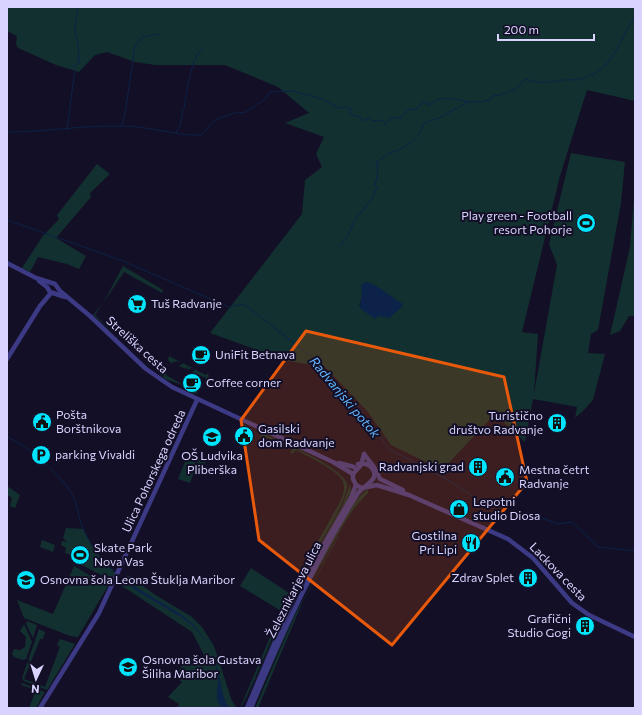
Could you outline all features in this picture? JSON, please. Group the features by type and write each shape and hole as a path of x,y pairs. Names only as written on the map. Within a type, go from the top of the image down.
{"street":[{"name":"Streliška cesta","path":"7,263 36,278 50,289 67,297"},
{"name":"Streliška cesta","path":"50,289 55,284 67,297 90,316 146,369 172,387 198,400"},
{"path":"7,359 50,289 57,287"},
{"path":"198,400 333,462 355,468 370,465"},
{"name":"Ulica Pohorskega odreda","path":"40,708 96,618 198,400"},
{"path":"350,505 355,485 355,468 364,454 380,482 401,492"},
{"path":"333,462 355,468"},
{"path":"372,484 375,474"},
{"path":"375,474 383,481 409,495"},
{"path":"350,505 364,488 372,484 401,492"},
{"path":"355,485 364,488"},
{"name":"Lackova cesta","path":"401,492 514,542 533,558 572,603 589,615 635,636"},
{"name":"Železnikarjeva ulica","path":"246,708 296,593 350,505"},
{"name":"Železnikarjeva ulica","path":"251,708 299,596 350,505"}],"highlighted area":[{"path":"306,331 504,377 527,482 392,645 259,540 241,420"}],"green space":[{"path":"7,7 635,7 635,101 587,90 560,176 522,332 538,334 534,393 557,265 549,244 571,153 625,162 621,203 598,330 591,334 588,353 605,354 593,400 575,418 577,407 533,399 525,442 495,414 442,470 391,445 368,412 325,367 288,361 210,333 302,214 305,180 322,167 316,154 324,137 285,123 309,113 278,87 225,65 155,65 135,62 107,52 95,55 79,72 56,65 18,48 16,44 17,36 7,31","holes":["362,289 387,295 403,305 379,316 359,305 362,300"]},
{"path":"97,164 110,174 90,193 91,197 56,238 86,256 79,269 67,264 38,257 30,272 22,268 42,237 59,219 57,215"},
{"path":"635,186 635,316 629,316 620,331 610,335 630,247"},
{"path":"123,266 163,290 162,293 124,272 95,315 113,332 93,315 103,303"},
{"path":"169,356 182,363 177,361 171,363 168,360"},
{"path":"183,363 206,375 208,373 209,377 205,380 206,378 192,372 195,370 192,368 187,370 188,366 186,369 179,366"},
{"path":"167,368 166,375 194,391 199,384 200,388 197,393 192,394 183,385 165,379 160,374 161,370"},
{"path":"262,433 323,462 343,477 347,484 346,492 334,519 295,586 250,690 240,708 281,611 240,586 251,568 289,593 340,502 344,488 342,480 334,472 314,459 296,450 292,454 290,452 292,450 291,448 263,436 260,437"},
{"path":"199,458 206,461 201,474 194,472 190,483 178,479 186,459 197,463"},
{"path":"350,484 351,491 347,500 293,596 243,708 288,604 343,504"},
{"path":"7,486 20,495 15,508 10,506 12,498 7,495"},
{"path":"368,489 368,493 355,507 345,522 305,592 315,572 359,497"},
{"path":"66,528 83,529 95,551 115,573 112,578 109,579 70,559 71,555 65,553 66,548 61,545 62,541 67,542 63,538"},
{"path":"338,536 303,601 258,708 255,708 296,613"},
{"path":"42,540 55,545 53,552 40,547"},
{"path":"74,566 108,586 78,637 70,636 24,618 17,600 53,614"},
{"path":"128,575 154,594 192,617 202,627 214,646 232,701 237,708 177,708 179,704 168,697 182,682 175,676 189,656 199,662 204,655 192,632 119,584"},
{"path":"305,592 253,708 283,639"},
{"path":"27,621 37,625 33,638 26,624"},
{"path":"24,624 32,642 26,659 23,660 14,657 12,654 14,649 20,650 25,647 26,637 20,631"},
{"path":"39,629 45,632 43,639 40,639 24,679 45,687 60,647 57,645 60,639 75,644 47,690 24,681 22,678"},
{"path":"22,683 45,692 36,708 29,708 36,690 21,685"}],"water":[{"path":"365,282 379,288 403,304 400,309 389,318 379,316 375,319 360,308 361,285"},
{"path":"122,577 132,585 179,613 199,631 206,642 216,664 223,693 229,708 222,707 219,704 217,697 218,678 215,665 207,645 195,628 179,616 133,588 125,582"}],"waterway":[{"path":"72,67 79,63 78,43 75,30 78,7"},
{"path":"339,246 346,239 355,220 374,196 374,192 377,189 375,185 378,172 376,162 411,142 419,134 424,123 439,118 468,102 482,102 491,99 494,95 500,95 515,90 526,79 535,82 579,80 593,74 602,69 608,62 635,18"},
{"path":"122,125 135,46 142,37 159,34"},
{"path":"184,108 192,68 198,54 202,49"},
{"path":"67,130 75,69"},
{"path":"7,132 133,126 182,134 201,135 215,120 237,112 244,113 265,99 270,92 293,91 322,99 339,108 346,107 351,109 350,114 361,117 362,121 369,118 373,121 382,120 385,124 390,118 401,118 408,110 416,109 423,102 427,103 429,106 437,100 447,98 468,102"},
{"path":"176,133 180,126 183,110"},
{"name":"Radvanjski potok","path":"7,220 118,259 229,307 244,304 312,357 359,408 389,449 446,479 503,515 518,518 539,517 558,524 572,522 598,547 635,551"},
{"path":"7,437 24,446 44,462 68,488 76,503 80,520 87,537 100,556 116,573"}],"place":[{"name":"Play green - Football resort Pohorje","path":"586,223"},
{"name":"Tuš Radvanje","path":"137,304"},
{"name":"UniFit Betnava","path":"201,355"},
{"name":"Coffee corner","path":"192,383"},
{"name":"Pošta Borštnikova","path":"42,422"},
{"name":"Turistično društvo Radvanje","path":"557,423"},
{"name":"Gasilski dom Radvanje","path":"244,436"},
{"name":"OŠ Ludvika Pliberška","path":"212,437"},
{"name":"parking Vivaldi","path":"41,455"},
{"name":"Radvanjski grad","path":"478,467"},
{"name":"Mestna četrt Radvanje","path":"505,477"},
{"name":"Lepotni studio Diosa","path":"459,509"},
{"name":"Gostilna Pri Lipi","path":"471,543"},
{"name":"Skate Park Nova Vas","path":"80,555"},
{"name":"Zdrav Splet","path":"528,578"},
{"name":"Osnovna šola Leona Štuklja Maribor","path":"26,580"},
{"name":"Grafični Studio Gogi","path":"585,626"},
{"name":"Osnovna šola Gustava Šiliha Maribor","path":"128,667"}]}
